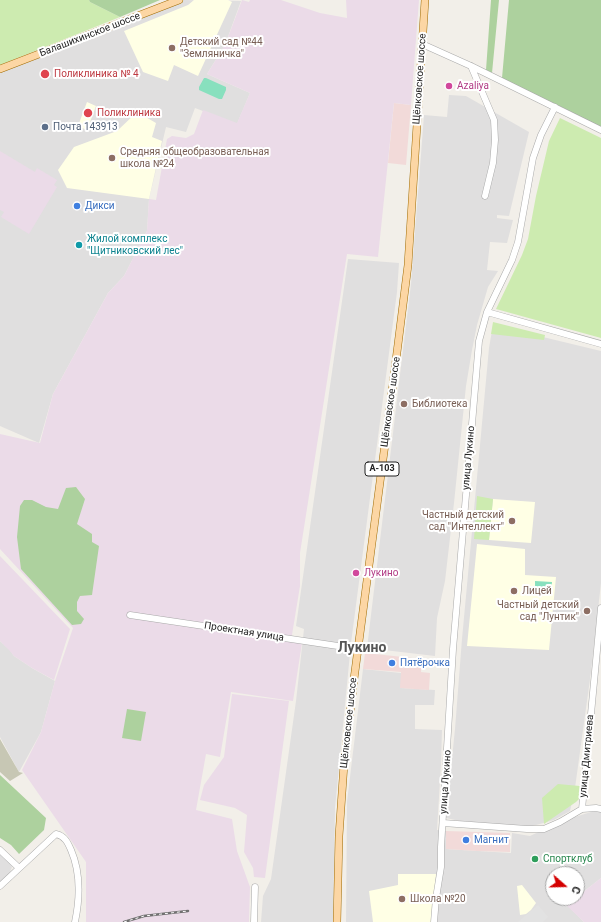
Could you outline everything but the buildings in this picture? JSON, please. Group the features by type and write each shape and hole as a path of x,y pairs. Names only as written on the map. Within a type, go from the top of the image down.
{"main road":[{"name":"Балашихинское шоссе","path":"0,69 179,0"},
{"name":"Щёлковское шоссе","path":"337,922 339,836 344,764 408,265 426,0"}],"street":[{"path":"422,44 471,66 601,130"},
{"path":"471,66 494,120 495,140 493,163 485,196"},
{"name":"улица Лукино","path":"434,922 440,867 454,649 479,341 487,312 512,260 518,242 533,158 541,135 555,107"},
{"path":"487,312 601,344"},
{"name":"улица Дмитриева","path":"582,809 601,608"},
{"name":"Проектная улица","path":"130,615 358,649"},
{"path":"443,826 544,829 560,822 582,809 601,809"},
{"path":"0,886 56,834 61,835 66,840 74,857 76,866 79,896 75,922"},
{"path":"0,850 19,868"},
{"path":"254,922 255,887"}],"shaded area":[{"path":"184,0 241,1 225,45 207,74 250,93 237,124 195,108 186,132 166,127 149,199 147,231 124,276 108,293 53,394 39,443 0,426 0,72 103,35 123,24"},
{"name":"Детский сад №44 \"Земляничка\"","path":"194,0 228,0 232,2 198,76 174,65 168,81 143,72 124,31 188,5"},
{"path":"242,0 249,2 250,0 281,0 320,13 347,18 346,0 419,0 411,105 394,103 378,257 347,254 300,553 300,586 291,641 302,643 293,701 231,692 220,757 206,754 196,810 232,819 237,851 250,887 249,922 86,922 86,862 22,770 41,732 55,681 73,628 0,549 0,434 40,443 53,394 108,293 124,276 147,231 149,199 156,200 167,139 172,136 186,138 194,134 203,110 237,123 250,93 207,74 225,45"},
{"path":"449,95 466,96 529,132 509,216 497,215 497,218 513,220 507,243 490,242 487,270 498,271 488,287 477,325 466,386 445,581 437,618 435,656 367,648 411,284 424,115 447,117"},
{"name":"Поликлиника","path":"87,102 96,106 87,130 78,126"},
{"path":"394,103 411,105 406,165 388,163"},
{"name":"Средняя общеобразовательная школа №24","path":"137,112 156,123 152,137 162,141 149,199 67,188 58,170 74,147 117,131"},
{"path":"0,151 35,172 37,168 57,180 54,185 57,187 29,234 1,217 4,212 0,210"},
{"path":"348,259 399,263 397,292 351,643 335,808 333,922 261,922 263,896 271,879 296,701 304,629 296,626"},
{"path":"493,325 601,351 601,583 591,672 575,788 570,811 554,820 529,827 460,821 446,818 489,348"},
{"name":"Частный детский сад \"Интеллект\"","path":"493,499 535,502 531,543 489,540"},
{"name":"Лицей","path":"477,544 525,549 525,575 556,577 549,650 467,646"},
{"path":"0,556 70,629 54,680 14,656 0,641"},
{"path":"0,641 14,656 55,681 41,732 19,772 0,737"},
{"path":"365,653 422,659 421,672 430,673 429,690 400,688 401,672 363,669"},
{"path":"363,669 401,673 401,688 435,690 434,705 415,705 415,729 442,730 437,830 446,831 446,849 511,853 512,833 530,836 562,821 594,811 601,811 601,878 585,891 585,866 545,866 545,906 568,906 584,922 346,922 347,802"},
{"path":"232,694 289,701 265,878 254,877 253,868 244,852 247,815 235,808 200,800 204,785 224,757"},
{"path":"0,739 19,772 23,773 10,781 0,772"},
{"path":"446,831 510,833 510,852 446,849"},
{"path":"0,852 12,867 10,872 0,882"},
{"name":"Школа №20","path":"398,874 436,874 432,922 373,922 369,891 398,885"},
{"path":"601,878 601,922 584,922 567,906 585,906 585,891"},
{"path":"522,885 536,903 526,914 520,915 517,886"},
{"path":"538,905 548,917 543,922 518,922"}],"green space":[{"path":"0,0 89,0 90,2 120,17 0,65"},
{"path":"89,0 160,0 120,17 90,2"},
{"path":"491,0 499,0 492,73 486,70"},
{"path":"509,0 601,0 601,130 502,78"},
{"path":"204,78 226,87 222,99 199,90"},
{"path":"560,118 601,138 601,338 496,309 528,239 549,141"},
{"path":"493,322 545,335 544,340 491,334"},
{"path":"76,487 85,499 77,524 92,534 92,542 99,546 92,595 80,596 77,602 77,611 84,619 81,624 72,625 21,569 17,537 20,506 24,500 32,500 46,507 58,509 66,488"},
{"path":"477,496 493,499 489,540 474,539"},
{"path":"535,581 552,582 551,592 535,591"},
{"path":"127,709 146,712 141,741 122,738"},
{"path":"0,775 46,818 44,830 19,854 11,845 0,838"},
{"path":"558,784 580,786 580,798 544,824 542,798"}],"railway":[{"path":"124,922 144,916 188,911"}],"place":[{"name":"Детский сад №44 \"Земляничка\"","path":"172,48"},
{"name":"Поликлиника № 4","path":"45,74"},
{"name":"Azaliya","path":"449,86"},
{"name":"Поликлиника","path":"88,113"},
{"name":"Почта 143913","path":"45,127"},
{"name":"Средняя общеобразовательная школа №24","path":"112,158"},
{"name":"Дикси","path":"77,206"},
{"name":"Жилой комплекс \"Щитниковский лес\"","path":"79,245"},
{"name":"Библиотека","path":"404,404"},
{"name":"Частный детский сад \"Интеллект\"","path":"512,521"},
{"name":"Лукино","path":"356,573"},
{"name":"Лицей","path":"514,591"},
{"name":"Частный детский сад \"Лунтик\"","path":"587,611"},
{"name":"Пятёрочка","path":"392,663"},
{"name":"Магнит","path":"466,840"},
{"name":"Спортклуб","path":"535,859"},
{"name":"Школа №20","path":"402,899"}],"district":[{"name":"Лукино","path":"362,648"}]}
